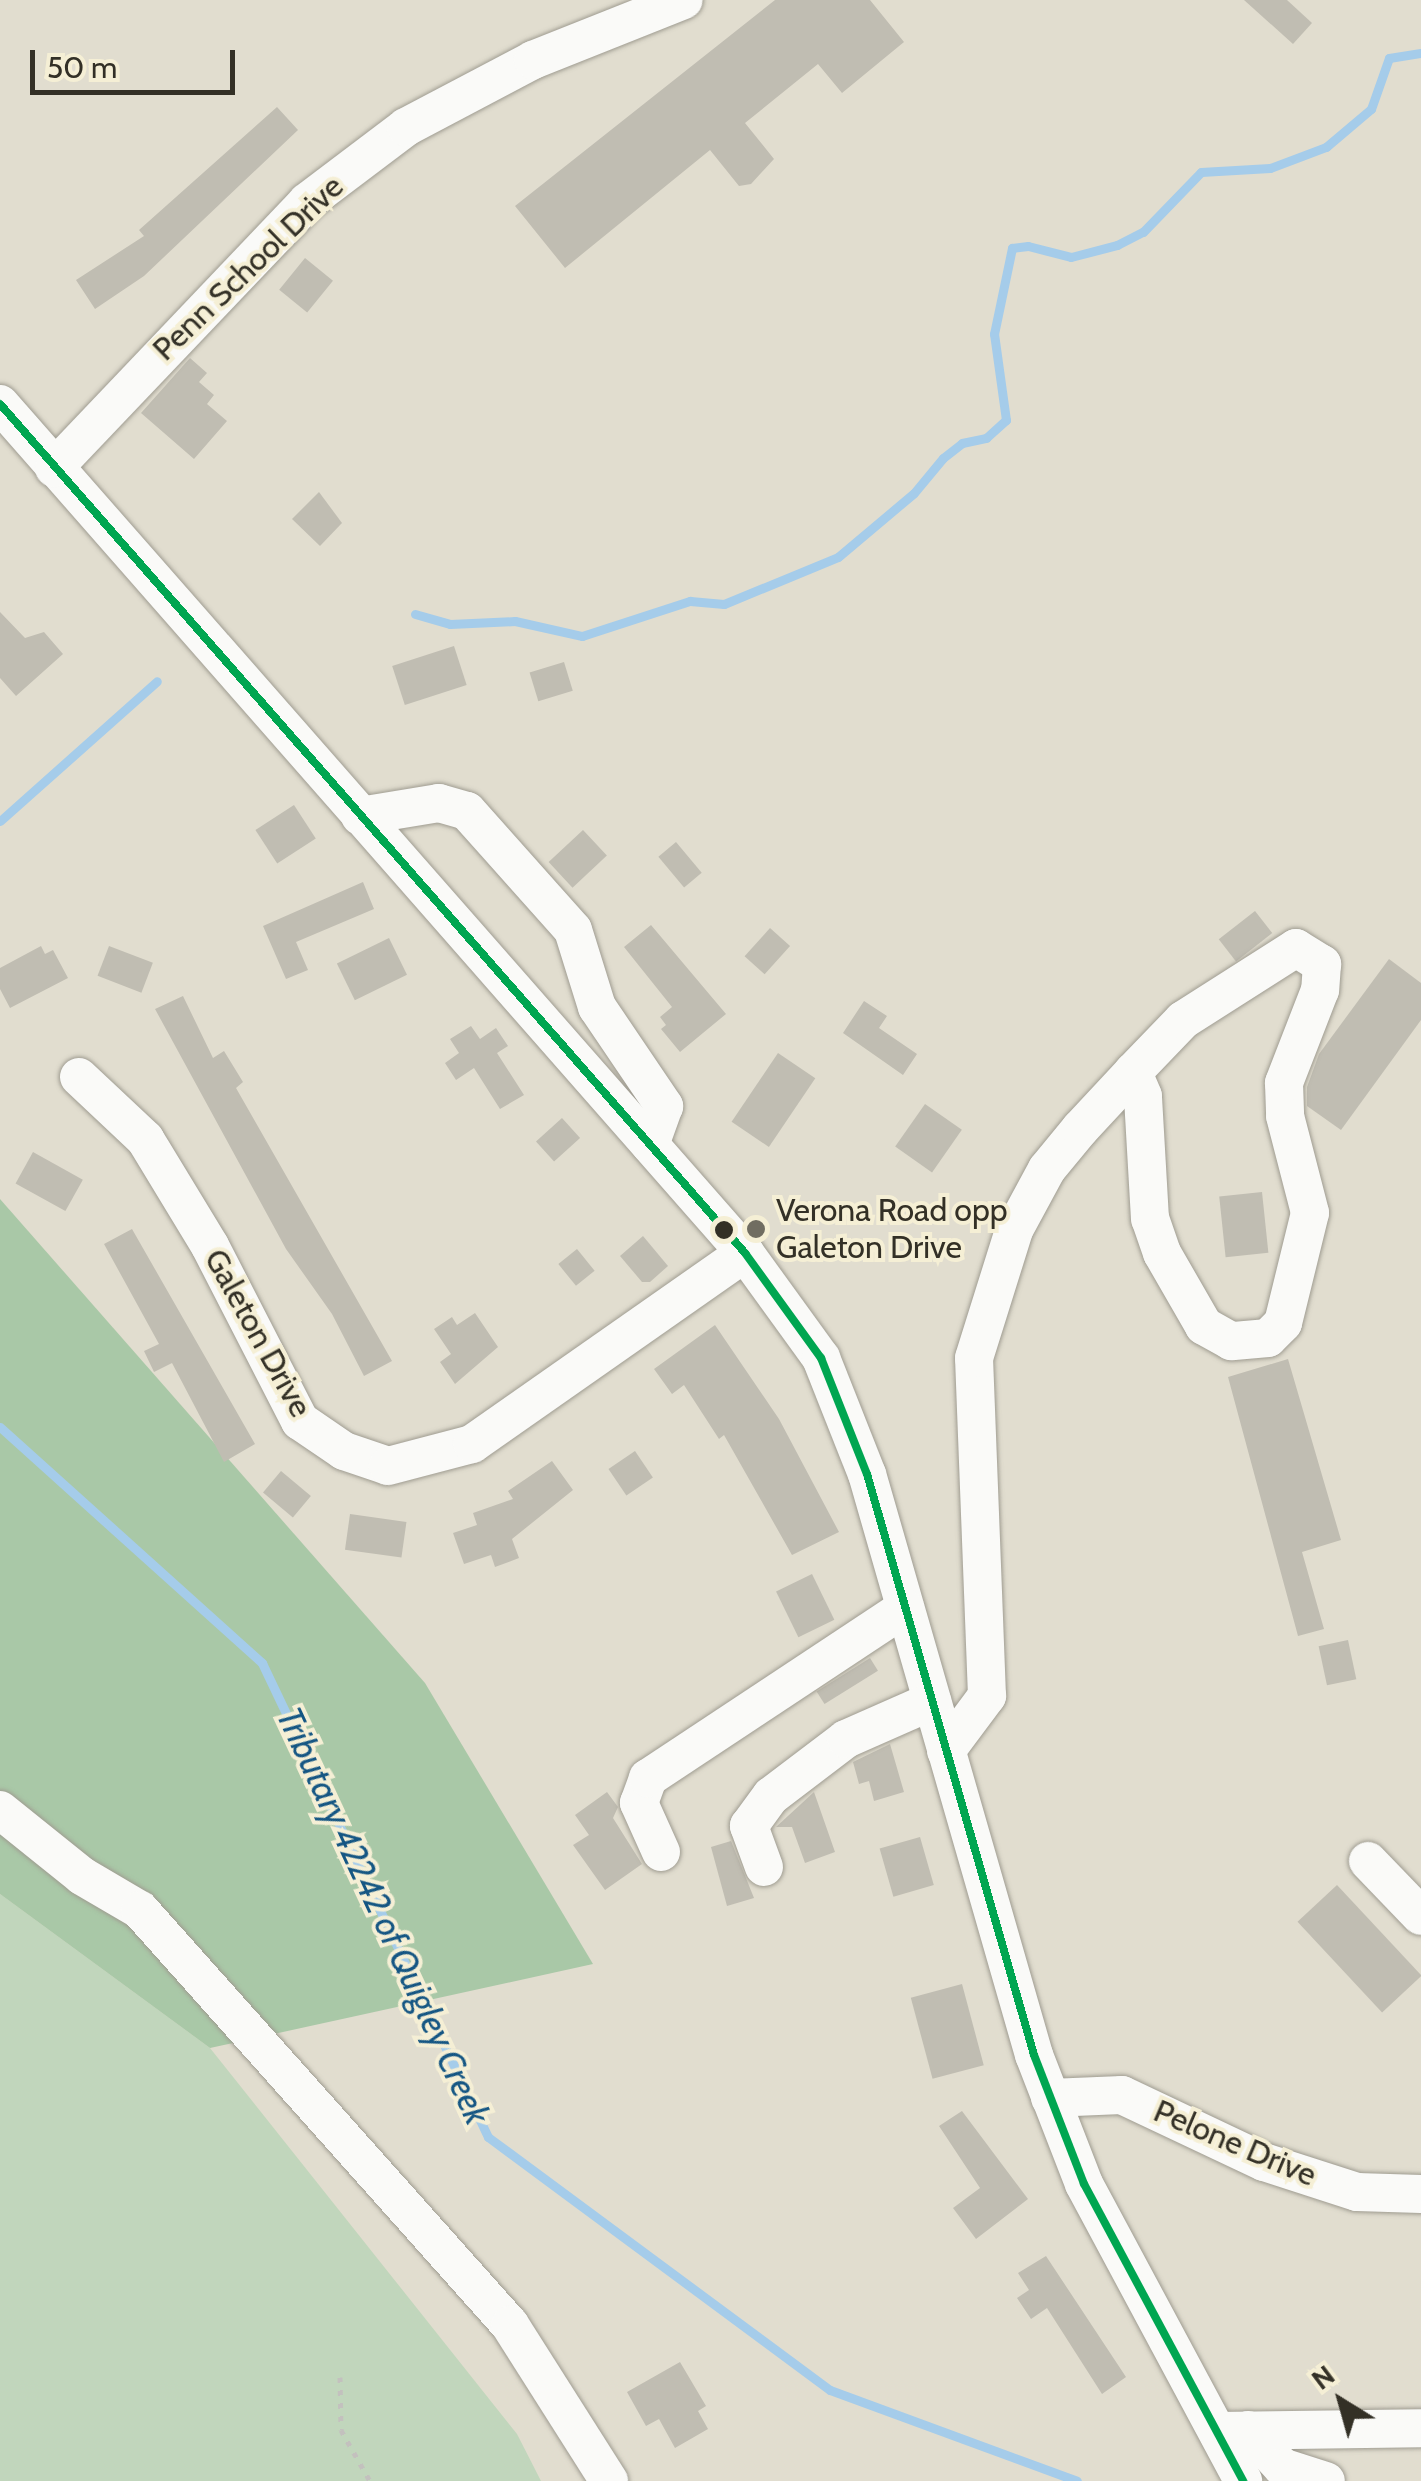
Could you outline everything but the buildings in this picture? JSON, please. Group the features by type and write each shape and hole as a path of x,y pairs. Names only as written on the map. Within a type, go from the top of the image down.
{"street":[{"name":"Penn School Drive","path":"54,468 307,202 392,138 533,60 684,0"},
{"path":"0,404 745,1252 821,1358 867,1474 1050,2098 1084,2184 1233,2431 1244,2481"},
{"path":"360,816 406,805 467,811 573,930 597,1007 664,1106 650,1145"},
{"path":"946,1750 987,1696 974,1456 974,1358 981,1320 1014,1230 1048,1168 1134,1072 1183,1020 1265,963 1296,948 1322,964 1315,1005 1284,1083 1285,1116 1310,1213 1283,1323 1268,1338 1231,1341 1204,1326 1169,1266 1150,1219 1143,1096 1134,1072"},
{"name":"Galeton Drive","path":"79,1078 145,1139 210,1246 300,1421 344,1451 388,1466 472,1444 745,1252"},
{"path":"661,1852 638,1803 648,1778 906,1608"},
{"path":"764,1868 749,1826 771,1796 846,1739 932,1702"},
{"path":"0,1810 82,1876 140,1910 510,2325 610,2481"},
{"path":"1368,1861 1421,1916"},
{"name":"Pelone Drive","path":"1050,2098 1122,2094 1264,2162 1357,2192 1421,2194"},
{"path":"1233,2431 1421,2428"},
{"path":"1233,2431 1282,2467 1326,2481"}],"path":[{"path":"340,2376 341,2430 370,2481"}],"green space":[{"path":"0,1199 425,1683 593,1964 210,2048 0,1894"},
{"path":"0,1894 210,2048 517,2434 541,2481 0,2481"}],"waterway":[{"path":"415,614 450,624 515,621 582,636 690,601 724,604 838,557 914,493 943,458 962,443 986,438 1006,420 994,334 1012,248 1028,246 1071,257 1117,245 1143,232 1201,172 1270,168 1326,147 1371,109 1389,58 1421,53"},
{"path":"0,821 157,681"},
{"name":"Tributary 42242 of Quigley Creek","path":"0,1427 262,1663 488,2137 830,2390 1077,2481"}],"transit line":[{"path":"0,404 745,1253 821,1358 867,1474 1034,2055 1084,2184 1243,2481"}],"place":[{"name":"Verona Road opp Galeton Drive","path":"756,1229"}]}
